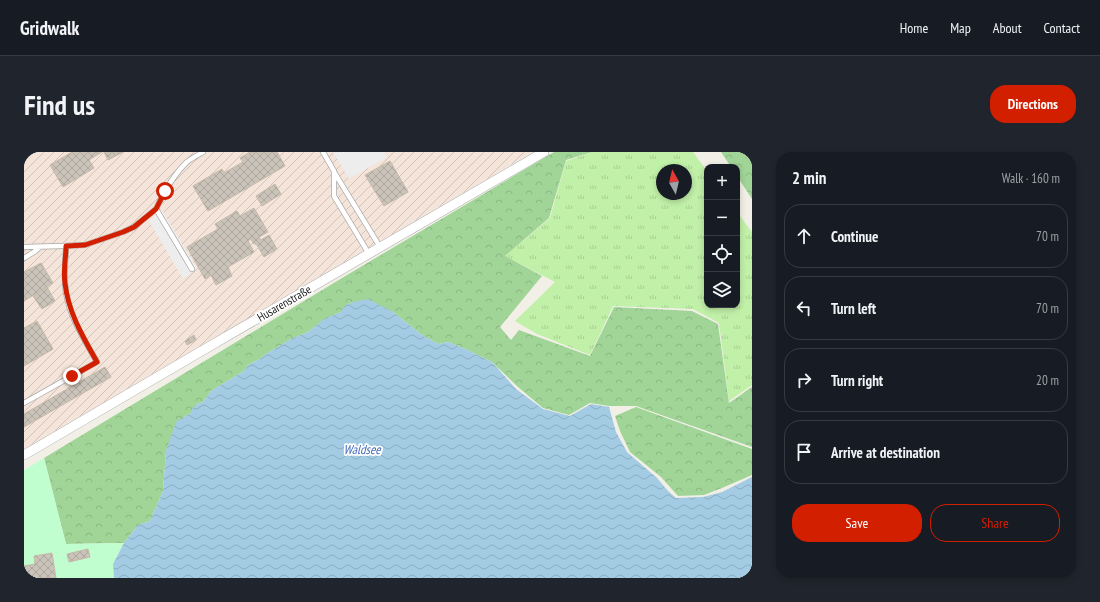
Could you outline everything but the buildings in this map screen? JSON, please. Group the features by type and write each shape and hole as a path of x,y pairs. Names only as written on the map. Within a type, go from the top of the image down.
{"street":[{"name":"Husarenstraße","path":"24,456 544,152"}],"lane":[{"path":"24,247 85,245 134,227 156,209 165,191 187,162 203,152"},
{"path":"323,152 380,247"},
{"path":"334,171 334,196 369,254"},
{"path":"156,209 192,269"},
{"path":"24,403 97,362 71,311 64,282 66,246"},
{"path":"24,258 40,247"}],"shaded area":[{"path":"24,152 533,152 24,449"},
{"path":"333,152 384,152 387,157 349,179"},
{"path":"162,210 197,269 183,279 149,221"}],"green space":[{"path":"554,152 592,152 566,160 549,218 505,256 542,276 500,327 511,340 519,330 590,356 614,307 692,311 718,324 729,403 752,387 752,447 636,406 609,406 590,403 569,415 543,408 492,362 448,342 438,344 422,335 393,312 353,302 345,306 341,312 325,319 308,332 291,339 248,365 244,371 211,391 203,402 197,404 191,413 184,417 166,451 163,491 150,521 138,525 124,543 66,544 44,458"},
{"path":"592,152 693,152 704,167 704,308 740,308 740,216 752,232 752,385 729,401 719,323 693,309 613,306 590,355 537,334 515,321 555,282 505,256 550,218 566,161"},
{"path":"721,152 752,152 752,199 740,181 740,164 729,164"},
{"path":"636,407 752,449 752,475 704,495 678,496 661,477 630,452 620,431 615,416"},
{"path":"44,458 66,544 124,543 113,564 114,578 24,578 24,470"}],"water":[{"name":"Waldsee","path":"368,299 393,312 422,335 438,344 448,342 492,362 516,389 543,409 570,416 591,404 609,407 616,432 627,452 657,478 676,498 703,497 722,492 752,477 752,578 114,578 113,564 124,543 138,525 150,521 163,491 166,451 176,422 191,413 192,409 197,404 203,402 211,391 244,371 248,365 291,339 308,332 324,319 341,312 344,306 353,302"}],"route":[{"path":"72,376 97,362 71,311 64,282 66,246 85,245 134,227 156,209 165,191"}]}
